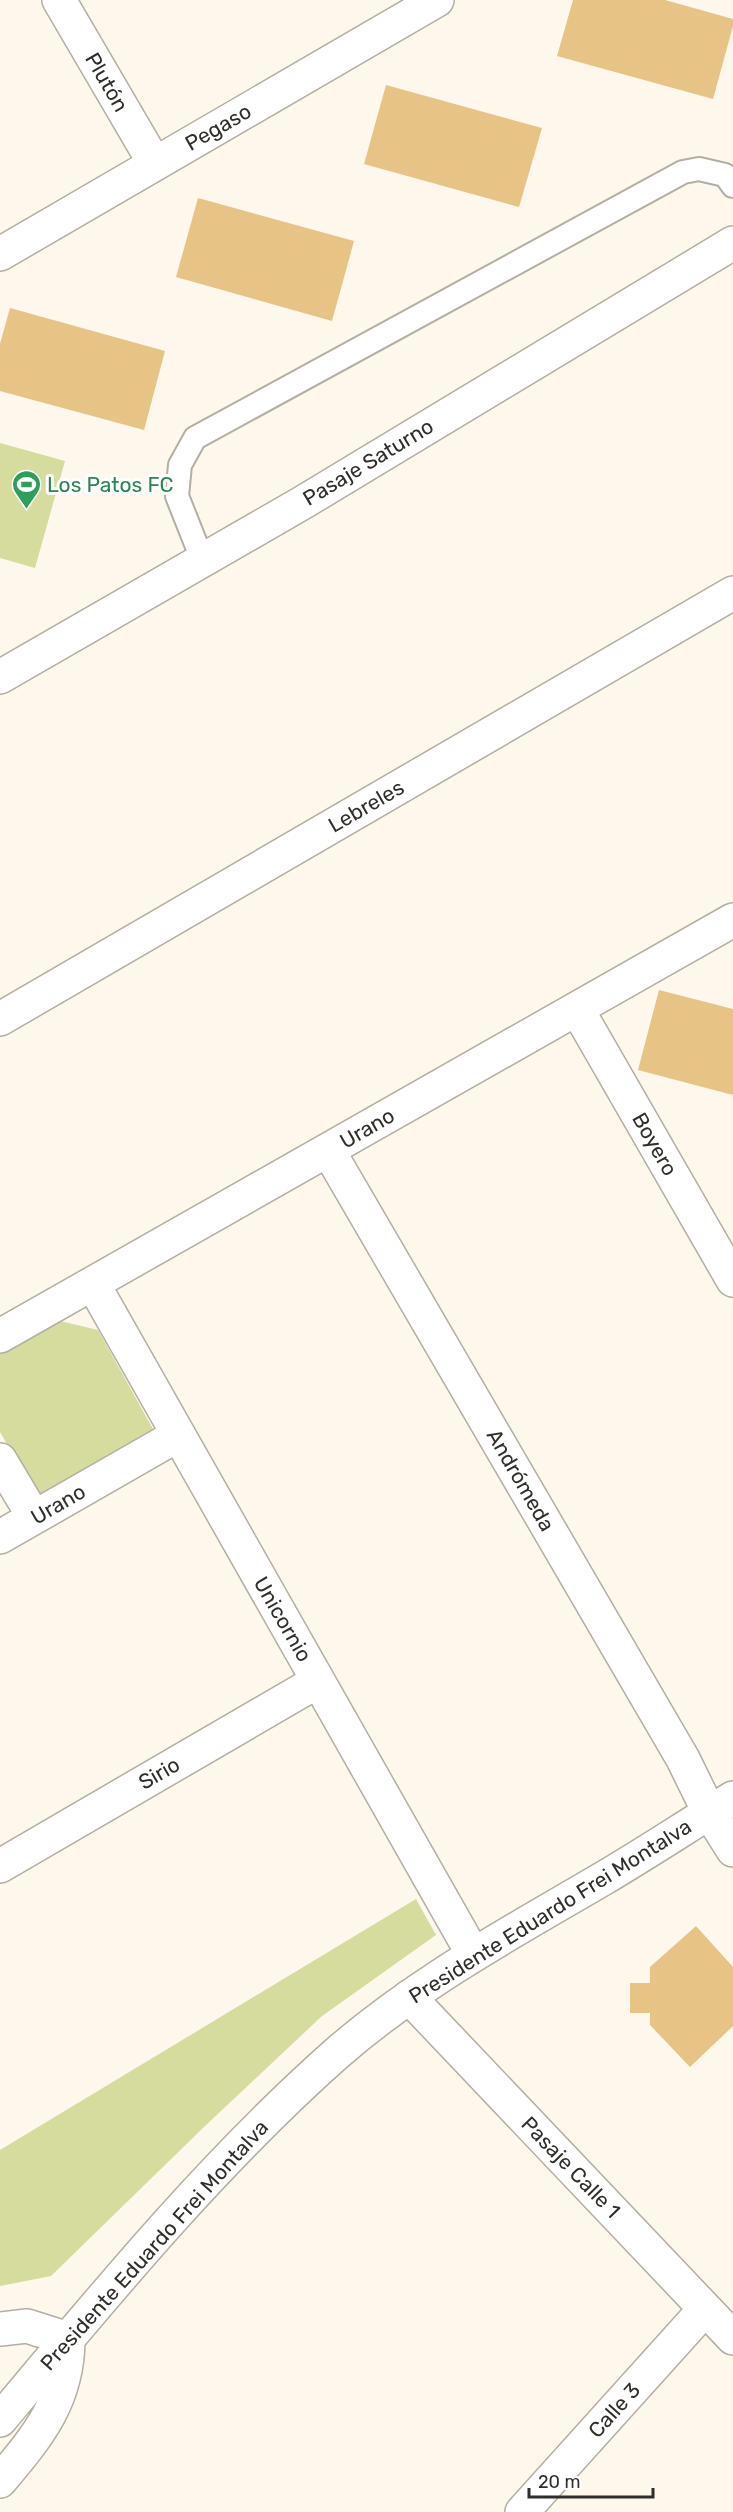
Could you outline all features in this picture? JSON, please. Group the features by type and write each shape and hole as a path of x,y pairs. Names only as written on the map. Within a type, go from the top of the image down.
{"street":[{"name":"Plutón","path":"59,0 154,164"},
{"name":"Pegaso","path":"0,255 154,164 388,12 437,0"},
{"name":"Pasaje Saturno","path":"0,676 312,496 733,243"},
{"name":"Lebreles","path":"0,1019 733,592"},
{"name":"Urano","path":"0,1336 733,920"},
{"name":"Boyero","path":"577,1009 733,1280"},
{"name":"Andrómeda","path":"328,1150 683,1759 721,1805 733,1850"},
{"name":"Unicornio","path":"93,1284 473,1954"},
{"name":"Urano","path":"0,1537 178,1435"},
{"path":"0,1460 34,1517"},
{"name":"Sirio","path":"0,1866 318,1681"},
{"name":"Presidente Eduardo Frei Montalva","path":"0,2420 143,2251 275,2112 337,2054 409,1997 473,1954 608,1875 721,1805"},
{"name":"Pasaje Calle 1","path":"409,1997 733,2338"},
{"name":"Calle 3","path":"522,2512 705,2309"},
{"path":"0,2329 27,2326 68,2339 68,2358 59,2395 30,2446 0,2481"}],"lane":[{"path":"202,559 177,496 180,465 195,438 683,172 699,170 724,175 733,186"}],"green space":[{"name":"Los Patos FC","path":"0,443 65,461 35,568 0,558"},
{"path":"56,1320 98,1330 153,1429 37,1496 0,1432 0,1354"},
{"path":"416,1899 436,1935 322,2016 51,2276 0,2286 0,2150"}],"building":[{"path":"573,0 665,0 733,19 713,99 557,56"},
{"path":"386,85 542,128 519,207 364,164"},
{"path":"198,198 354,241 332,321 176,277"},
{"path":"10,308 165,351 144,430 0,391 0,344"},
{"path":"659,990 733,1009 733,1095 638,1070"},
{"path":"696,1926 733,1967 733,2026 690,2067 650,2025 650,2013 630,2013 630,1983 650,1983 650,1967"}],"place":[{"name":"Los Patos FC","path":"26,510"}]}
